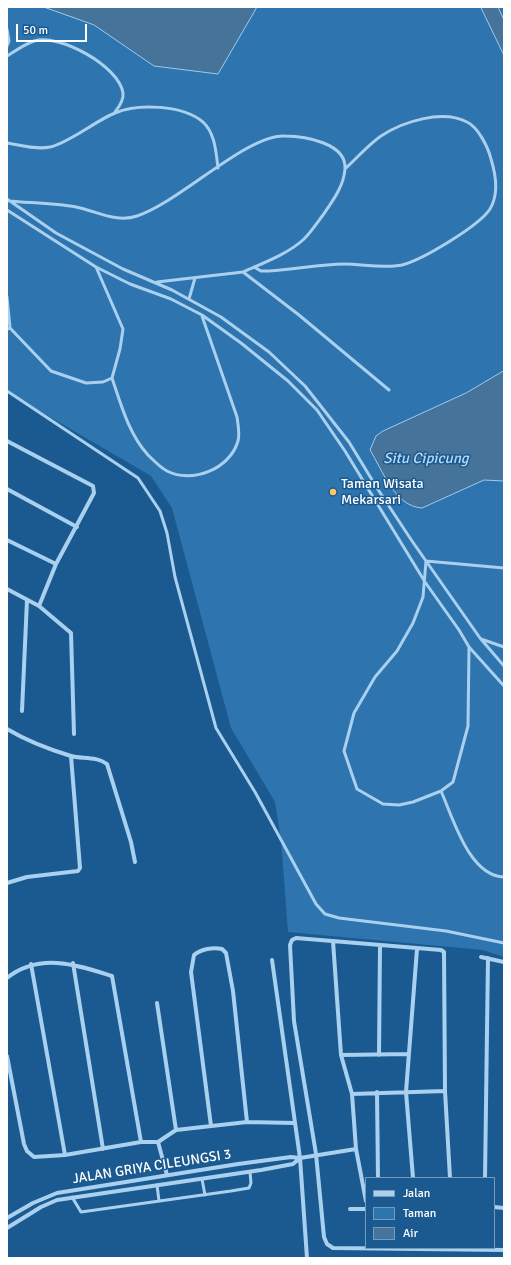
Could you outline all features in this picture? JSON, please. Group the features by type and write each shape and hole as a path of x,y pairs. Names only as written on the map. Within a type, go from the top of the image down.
{"street":[{"path":"7,441 93,486 94,493 56,564 39,606"},
{"path":"7,489 77,527"},
{"path":"7,540 56,564"},
{"path":"7,589 39,606 71,633 74,734"},
{"path":"22,711 27,600"},
{"path":"7,729 27,741 71,756 97,760 106,764 132,842 135,862"},
{"path":"7,883 27,876 78,870 80,868 71,756"},
{"path":"365,1248 333,1248 327,1244 324,1237 314,1155 294,1021 290,945 292,940 296,938 332,940 380,946 441,950 445,955 445,1091 450,1177"},
{"path":"332,940 341,1055 352,1094 356,1149 365,1196"},
{"path":"379,1054 380,946"},
{"path":"211,1126 191,972 194,955 197,952 218,948 222,948 226,953 233,991 247,1122"},
{"path":"413,1177 406,1092 417,949"},
{"path":"480,957 504,962"},
{"path":"485,1177 488,958"},
{"path":"272,960 300,1158 307,1258"},
{"path":"73,963 103,1149"},
{"path":"7,978 25,966 31,964 73,963 112,976 141,1142"},
{"path":"31,964 65,1155"},
{"path":"157,1003 176,1130"},
{"path":"341,1055 409,1054"},
{"path":"7,1056 24,1144 27,1151 34,1157 65,1155 141,1142 158,1142 176,1130 247,1122 294,1123"},
{"path":"352,1094 445,1091"},
{"path":"377,1092 378,1177"},
{"path":"158,1142 167,1175"},
{"name":"JALAN GRIYA CILEUNGSI 3","path":"7,1218 45,1197 71,1190 291,1157 300,1158 356,1149"},
{"path":"7,1228 41,1207 57,1200 250,1172 293,1164 300,1158"},
{"path":"156,1177 157,1185"},
{"path":"71,1190 72,1197"},
{"path":"350,1209 365,1209"},
{"path":"418,1249 504,1250"}],"lane":[{"path":"7,29 10,41 7,46"},
{"path":"7,56 34,40 60,42 86,52 109,71 118,82 123,93 121,104 115,112"},
{"path":"7,143 50,147 115,112 136,106 183,111 203,122 215,143 218,168"},
{"path":"154,282 243,272 286,252 305,239 336,197 345,169 381,136 404,124 427,117 452,118 468,122 483,139 495,173 496,195 490,209 480,219 439,248 403,265 389,266 344,264 269,271 261,271 254,267"},
{"path":"8,200 75,207 116,218 137,216 182,193 257,143 284,136 313,140 333,147 341,157 345,169"},
{"path":"8,200 56,233 123,269 189,299 221,317 268,352 305,386 349,442 377,488 426,561 480,638 504,666"},
{"path":"7,210 96,266 130,284 171,299 202,315 241,343 288,381 317,410 345,451 425,582 459,630 469,647 504,686"},
{"path":"96,266 122,329 120,349 112,378 137,442 149,456 167,471 193,476 214,470 232,453 238,441 237,417 202,315"},
{"path":"243,272 299,315 389,390"},
{"path":"189,299 195,278"},
{"path":"7,297 8,329 51,371 86,383 103,382 112,378"},
{"path":"7,391 138,478 151,495 160,511 167,533 175,576 216,728 255,792 316,904 325,914 339,918 446,931 504,943"},
{"path":"426,561 504,568"},
{"path":"426,561 423,597 413,622 397,651 375,678 354,713 344,751 357,789 383,804 399,805 413,802 441,791 453,782 468,726 469,647"},
{"path":"480,638 504,647"},
{"path":"441,791 473,859 487,873 504,877"},
{"path":"72,1197 81,1212 205,1195 249,1188 252,1183 250,1172"},
{"path":"202,1179 205,1195"},
{"path":"157,1185 159,1201"}],"green space":[{"name":"Taman Wisata Mekarsari","path":"7,7 504,7 504,957 483,950 288,932 281,840 275,802 231,728 172,508 151,476 7,392"}],"water":[{"path":"44,7 257,7 218,74 154,66 94,25"},
{"path":"481,7 498,7 504,20 504,55"},
{"name":"Situ Cipicung","path":"504,371 504,481 484,480 422,508 412,506 404,501 390,486 370,450 376,436 383,431 466,393"}],"place":[{"name":"Taman Wisata Mekarsari","path":"333,492"}]}
